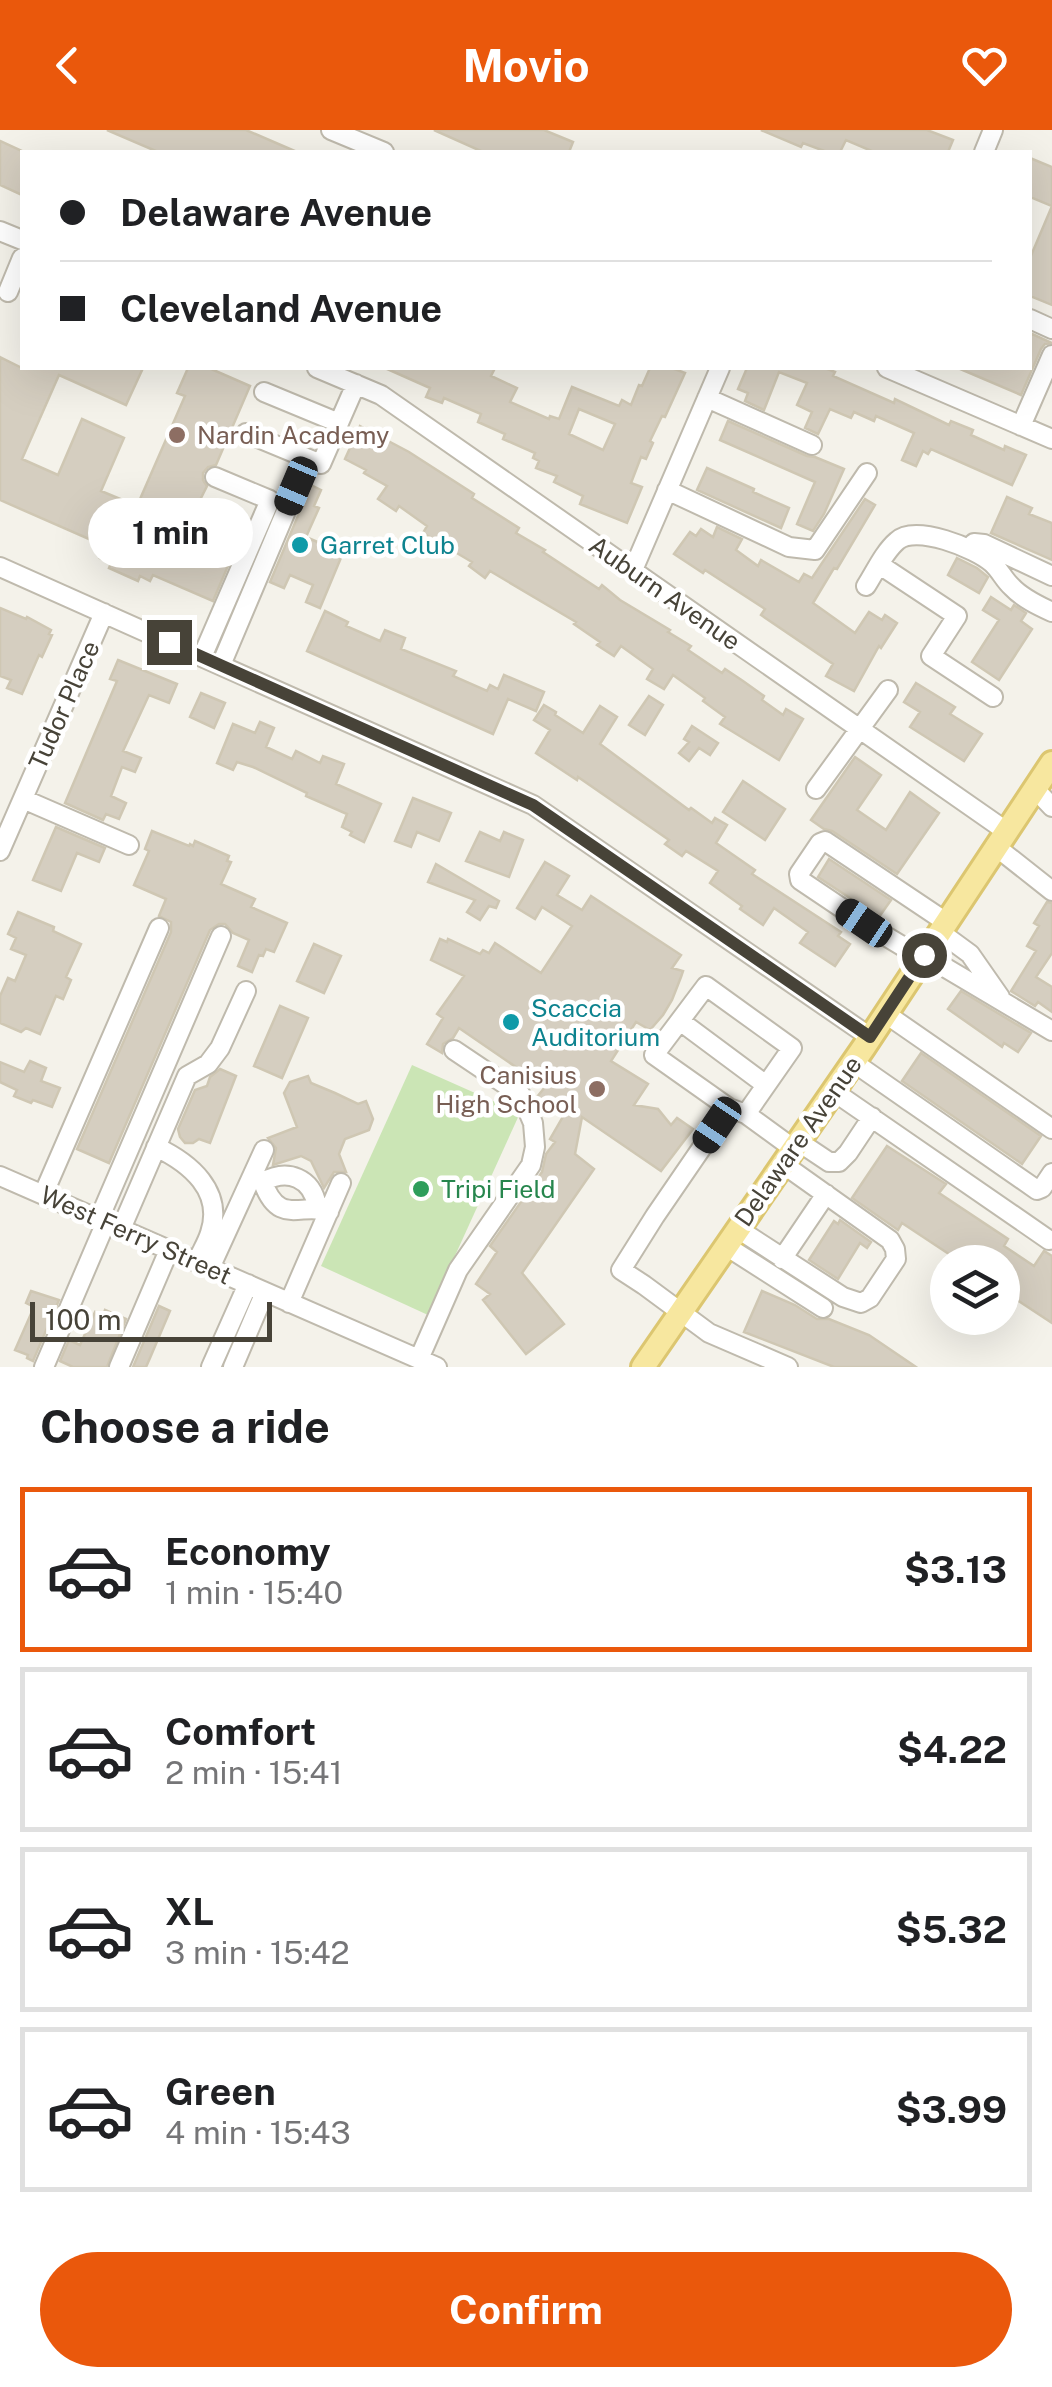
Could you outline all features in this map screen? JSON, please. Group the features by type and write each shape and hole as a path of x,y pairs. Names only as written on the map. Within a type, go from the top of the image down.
{"main road":[{"name":"Delaware Avenue","path":"643,1367 1045,780"}],"street":[{"path":"331,130 379,150"},
{"path":"10,293 20,264"},
{"path":"1021,426 1052,356"},
{"name":"Auburn Avenue","path":"322,370 382,395 861,730 1001,839 1052,891"},
{"path":"633,570 719,370"},
{"path":"892,370 1052,439"},
{"path":"246,433 321,464 356,384"},
{"path":"264,392 339,423"},
{"path":"707,398 812,445"},
{"path":"221,666 308,459"},
{"path":"667,490 789,548 816,550 867,473"},
{"path":"202,657 270,500 216,477"},
{"path":"866,586 900,537 914,534 969,549 991,562 1013,589 1052,612"},
{"path":"969,549 974,543 984,544 1052,576"},
{"path":"880,565 957,616 931,656 993,697"},
{"path":"0,566 533,805 870,1037"},
{"name":"Tudor Place","path":"0,852 104,613"},
{"path":"816,788 888,690"},
{"path":"1045,780 1052,807"},
{"path":"23,799 129,845"},
{"path":"1003,1002 970,954 943,926 825,841 820,843 799,874 800,880 864,923 1052,1031"},
{"path":"43,1195 159,928"},
{"path":"44,1367 109,1224 221,936"},
{"path":"732,1237 782,1258 843,1297 861,1303 870,1298 896,1259 890,1240 826,1194 792,1152 737,1111 654,1055 706,986 792,1048 766,1085 737,1111 655,1216 620,1270 723,1341 788,1367"},
{"path":"109,1224 156,1147 187,1076 208,1064 220,1048 246,991"},
{"path":"886,1014 1052,1128"},
{"path":"680,1022 766,1085"},
{"path":"428,1363 458,1270 531,1165 535,1147 532,1123 520,1096 454,1050"},
{"path":"853,1062 1037,1190 1052,1173"},
{"path":"833,1091 1049,1240"},
{"path":"792,1152 839,1162 872,1117"},
{"path":"156,1147 199,1176 214,1202 204,1265"},
{"path":"204,1265 258,1180 264,1150"},
{"path":"258,1180 284,1174 298,1178 312,1189 323,1209"},
{"name":"West Ferry Street","path":"0,1176 428,1363"},
{"path":"258,1180 284,1208 323,1209"},
{"path":"290,1302 323,1209 342,1183"},
{"path":"782,1258 826,1194"},
{"path":"732,1237 823,1308"},
{"path":"119,1367 169,1250"},
{"path":"211,1367 256,1288"},
{"path":"233,1367 256,1288"}],"green space":[{"name":"Tripi Field","path":"412,1065 520,1113 428,1315 321,1266"}],"building":[{"path":"107,130 246,130 292,150 153,150"},
{"path":"434,130 544,130 573,142 570,150 479,150"},
{"path":"761,130 927,130 953,140 949,150 869,150 846,140 841,150 822,150 803,143 801,147"},
{"path":"0,141 20,150 20,194 0,185"},
{"path":"1032,159 1052,167 1052,206 1032,198"},
{"path":"1052,206 1052,305 1032,297 1032,253"},
{"path":"1032,334 1052,343 1041,349 1032,370"},
{"path":"0,357 20,370 142,370 126,405 59,375 22,459 58,475 82,419 124,438 101,491 137,506 185,396 177,393 187,370 214,370 250,386 216,465 203,473 207,486 201,498 248,519 213,601 153,575 150,581 140,576 138,581 109,568 111,563 100,558 105,546 0,500"},
{"path":"390,370 494,370 491,376 517,388 510,402 549,419 559,419 572,387 619,406 622,400 631,405 649,370 685,373 650,441 653,443 646,459 641,457 631,483 642,487 627,523 580,504 583,496 554,482 557,476 536,468 539,461 533,458 535,453 478,422 481,414 444,398 442,403 426,397 430,388","holes":["579,409 615,424 603,450 569,434"]},
{"path":"746,370 830,370 835,372 833,376 894,403 895,399 949,425 951,421 1004,450 1005,446 1026,455 1012,485 931,449 928,454 923,451 916,466 902,460 914,433 876,416 874,421 854,412 851,418 830,409 818,434 805,428 812,412 797,405 807,383 779,372 764,410 745,401 748,393 738,389"},
{"path":"963,370 1032,370 1021,395"},
{"path":"728,421 844,469 813,531 797,524 815,482 720,440"},
{"path":"360,426 474,494 472,498 519,528 516,533 599,589 602,585 670,630 691,646 688,650 722,673 725,669 743,681 783,715 786,709 803,719 779,760 720,724 725,717 673,675 664,689 647,679 653,669 621,646 614,656 597,645 600,642 576,622 490,571 485,578 469,566 472,562 423,533 427,526 399,506 396,511 378,499 387,486 345,459"},
{"path":"707,468 789,508 781,528 697,490"},
{"name":"Garret Club","path":"311,485 321,490 314,506 319,508 306,537 343,553 320,608 306,602 313,585 290,575 284,588 270,582"},
{"path":"1007,497 1032,508 1029,514 1052,523 1052,560 991,533"},
{"path":"865,499 875,505 813,603 855,633 869,612 882,620 885,615 897,623 854,691 826,676 833,664 761,615 765,609 674,554 690,532 696,536 701,529 713,537 717,527 742,539 736,550 758,566 761,560 799,582 804,574 812,578"},
{"path":"957,558 988,577 979,593 948,575"},
{"path":"991,597 1011,610 1014,605 1026,613 1021,621 1032,629 999,680 972,662 999,620 983,610"},
{"path":"0,608 51,630 22,694 7,688 11,680 0,676"},
{"path":"325,611 348,622 346,626 380,641 385,630 405,638 401,649 456,671 453,676 487,691 490,685 498,689 504,675 544,692 536,711 508,699 493,734 307,651"},
{"path":"118,660 177,684 169,703 149,695 123,751 141,758 135,772 122,767 111,796 126,803 119,819 106,814 103,820 65,803 117,681 110,679"},
{"path":"916,683 955,707 950,714 982,734 964,761 910,727 920,712 904,702"},
{"path":"201,693 225,703 214,728 190,717"},
{"path":"649,696 663,705 645,735 629,725"},
{"path":"544,705 583,733 600,706 617,717 600,744 689,810 712,823 715,818 727,825 716,843 755,870 752,874 841,932 838,936 850,944 835,966 800,943 808,932 774,908 763,925 710,883 718,871 686,851 682,856 665,844 669,840 536,753 550,730 534,720"},
{"path":"260,722 274,728 266,747 292,759 296,751 320,763 323,756 344,764 336,784 381,804 364,842 342,827 347,814 253,767 237,762 233,770 217,763 233,724 255,733"},
{"path":"692,726 718,743 710,755 699,748 689,761 679,753 689,742 684,739"},
{"path":"855,757 881,775 857,810 886,830 910,792 939,813 897,874 811,820"},
{"path":"743,781 785,809 765,840 723,812"},
{"path":"413,798 451,813 439,841 417,832 411,847 395,841"},
{"path":"56,827 105,848 99,862 77,853 61,891 33,880"},
{"path":"152,831 189,846 195,841 229,856 227,861 231,862 221,884 255,899 251,907 287,923 274,952 266,949 263,956 259,955 252,972 238,966 249,940 233,933 225,924 210,930 109,1163 77,1149 171,932 171,922 159,916 166,899 134,885 149,851 145,849"},
{"path":"480,832 500,841 504,832 523,840 509,877 466,861"},
{"path":"829,859 891,900 879,917 818,877"},
{"path":"545,862 569,876 557,895 582,910 591,896 681,955 672,968 683,971 663,1015 650,1030 636,1022 611,1061 648,1084 634,1105 658,1109 671,1125 677,1118 693,1129 661,1171 582,1117 575,1154 594,1169 522,1273 564,1324 526,1354 483,1300 490,1294 476,1284 497,1252 490,1246 542,1172 546,1154 555,1142 550,1139 564,1115 537,1097 545,1087 459,1028 443,1044 442,1053 427,1044 443,1018 437,1014 464,976 431,960 440,939 480,954 483,950 489,953 495,943 541,973 572,926 542,907 535,919 517,908"},
{"path":"436,864 499,901 496,908 489,906 480,920 467,912 475,900 428,882"},
{"path":"1047,902 1052,903 1052,953 1036,977 1052,987 1052,1012 1011,991 1036,951 1027,946 1039,926 1034,923"},
{"path":"18,912 81,944 66,977 71,980 63,999 56,996 40,1034 26,1028 21,1032 0,1023 0,996 8,978 15,981 26,955 11,949 16,938 8,934"},
{"path":"314,944 341,956 324,993 297,981"},
{"path":"961,991 1031,1033 1018,1052 1004,1043 1002,1047 948,1009"},
{"path":"280,1006 308,1018 282,1078 254,1066"},
{"path":"921,1053 1041,1136 1022,1164 902,1081"},
{"path":"30,1061 46,1068 41,1081 60,1088 52,1107 14,1096 17,1090 0,1082 0,1062 24,1072"},
{"path":"220,1069 236,1076 210,1143 199,1139 185,1143 178,1129 195,1090 207,1086 210,1077"},
{"path":"308,1076 311,1083 358,1104 366,1101 373,1119 369,1130 345,1139 339,1154 346,1172 334,1172 324,1188 311,1161 301,1156 273,1165 276,1148 268,1138 297,1127 284,1093 290,1082"},
{"path":"887,1146 946,1184 939,1193 1008,1239 1005,1245 935,1245 902,1223 898,1230 852,1198"},
{"path":"840,1220 871,1242 867,1248 860,1243 838,1279 809,1260 834,1221 838,1224"},
{"path":"1044,1251 1052,1256 1052,1323 1020,1302 1020,1257 1034,1266"},
{"path":"31,1291 59,1300 33,1361 15,1350 34,1307 26,1303"},
{"path":"762,1291 817,1319 829,1319 869,1335 916,1367 834,1367 744,1332"},
{"path":"159,1306 170,1311 150,1358 146,1367 133,1367"},
{"path":"105,1310 126,1319 107,1367 73,1367 60,1361 69,1340 80,1345 95,1312 103,1316"}],"place":[{"name":"Nardin Academy","path":"177,435"},
{"name":"Garret Club","path":"300,545"},
{"name":"Scaccia Auditorium","path":"511,1022"},
{"name":"Canisius High School","path":"597,1089"},
{"name":"Tripi Field","path":"421,1189"}],"route":[{"path":"169,642 533,805 870,1037 924,955"}]}
